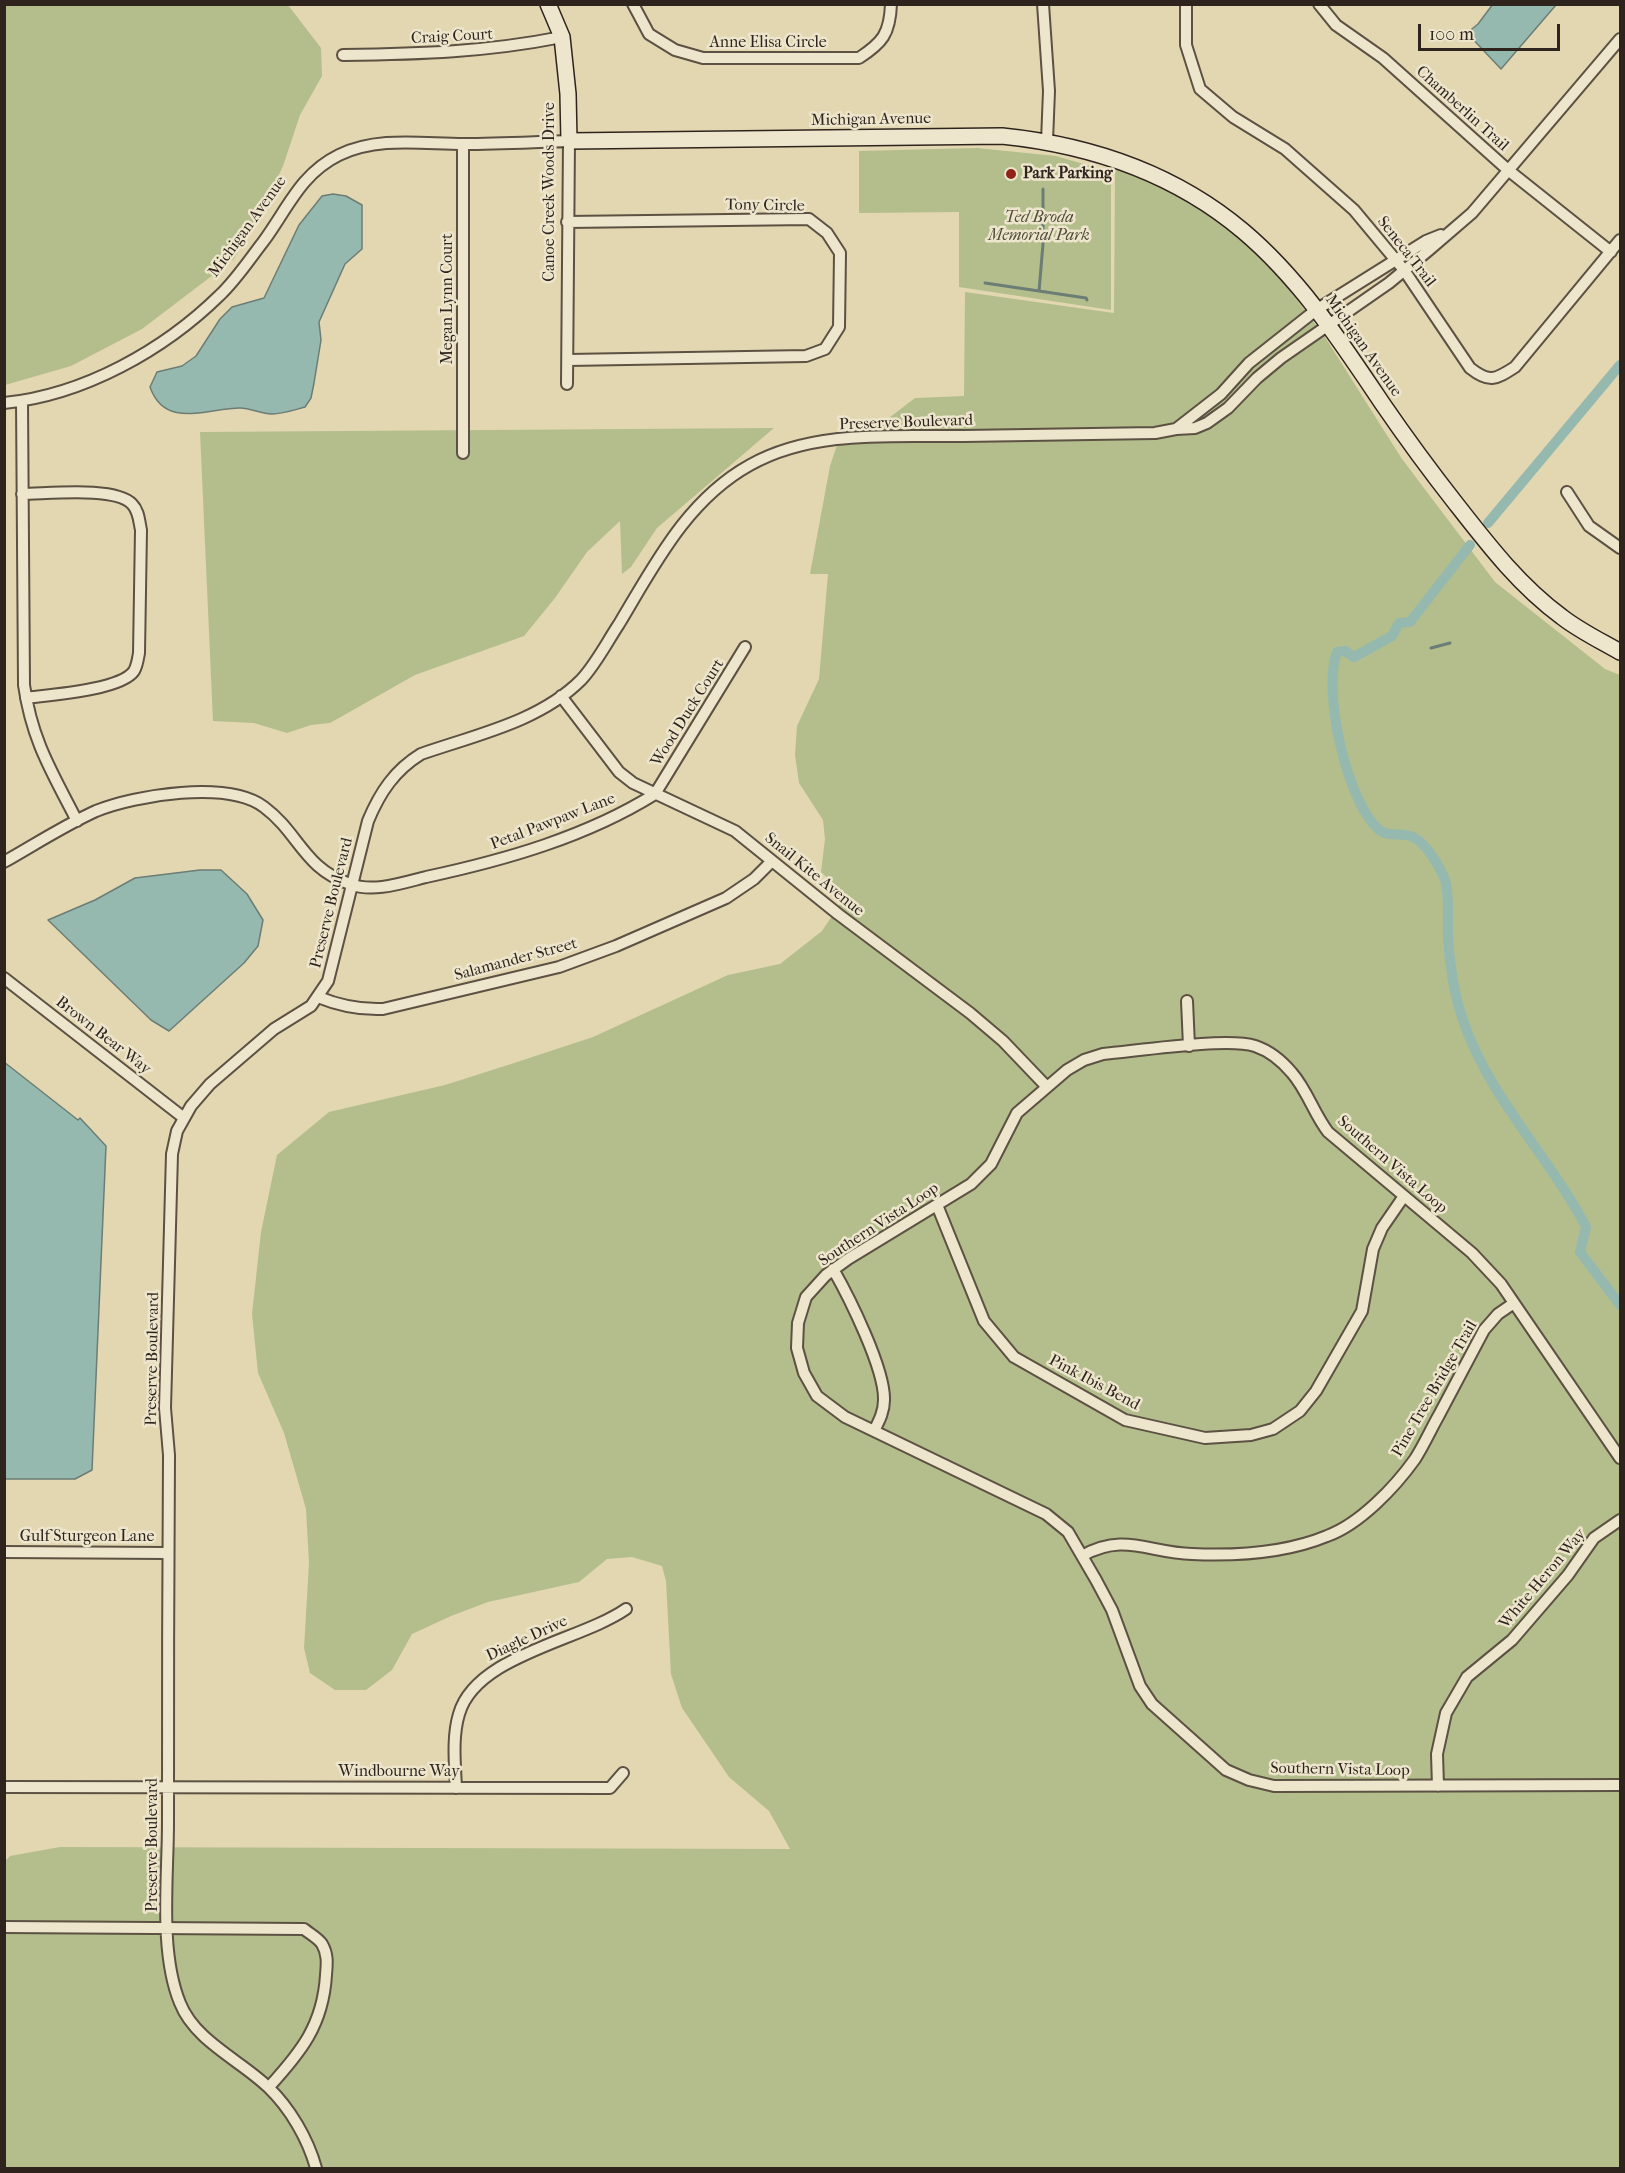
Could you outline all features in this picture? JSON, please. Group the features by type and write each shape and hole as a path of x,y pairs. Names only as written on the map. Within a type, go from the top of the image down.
{"street":[{"name":"Canoe Creek Woods Drive","path":"548,4 562,37 568,94 567,384"},
{"name":"Anne Elisa Circle","path":"633,4 649,34 675,50 703,58 859,58 880,44 891,19 891,4"},
{"path":"1043,4 1048,91 1047,141"},
{"name":"Seneca Trail","path":"1186,4 1186,45 1200,89 1233,117 1285,149 1354,210 1404,270 1470,368 1482,377 1491,379 1515,367 1620,240"},
{"name":"Chamberlin Trail","path":"1319,4 1336,26 1383,58 1508,170 1620,39"},
{"name":"Craig Court","path":"343,54 425,54 492,50 562,37"},
{"name":"Michigan Avenue","path":"4,403 21,401 72,387 134,360 194,318 221,295 242,270 269,234 296,189 330,160 359,147 381,144 1002,136 1047,141 1122,162 1156,176 1212,208 1268,254 1329,325 1407,441 1497,557 1562,617 1620,652"},
{"name":"Megan Lynn Court","path":"463,144 463,453"},
{"path":"1444,234 1472,213 1508,170 1611,252"},
{"name":"Tony Circle","path":"567,222 808,219 827,233 840,253 839,327 825,349 806,356 568,360"},
{"name":"Preserve Boulevard","path":"1176,429 1221,394 1249,363 1316,310 1426,241 1444,234"},
{"name":"Preserve Boulevard","path":"316,2169 304,2136 269,2087 215,2046 192,2023 180,2006 170,1976 168,1927 169,1455 165,1408 172,1154 177,1131 190,1106 210,1084 274,1029 311,1006 318,997 328,981 337,953 368,821 377,799 405,764 421,754 548,707 581,680 603,650 658,559 691,511 717,487 751,464 797,446 848,438 1155,434 1176,429 1195,428 1207,423 1228,408 1257,378 1281,358 1404,270 1444,234"},
{"path":"21,401 22,666 26,698 29,720 38,747 77,822"},
{"path":"1567,492 1589,526 1620,548"},
{"path":"22,494 107,493 124,497 138,513 141,530 140,653 134,671 125,679 104,686 26,698"},
{"name":"Wood Duck Court","path":"656,794 746,647"},
{"name":"Snail Kite Avenue","path":"561,696 619,772 633,783 735,831 970,1013 1004,1041 1047,1087"},
{"path":"4,862 96,811 127,802 210,790 227,792 261,805 280,821 308,858 327,876 352,886"},
{"name":"Petal Pawpaw Lane","path":"352,886 365,888 392,885 503,860 569,836 635,807 656,794"},
{"name":"Salamander Street","path":"318,997 337,1005 364,1010 383,1009 559,967 726,898 754,879 772,861"},
{"name":"Brown Bear Way","path":"4,978 184,1118"},
{"path":"1187,1001 1189,1046"},
{"name":"Southern Vista Loop","path":"1620,1458 1501,1284 1472,1253 1328,1132 1317,1118 1293,1075 1273,1054 1254,1045 1229,1043 1103,1053 1084,1060 1017,1113 992,1164 971,1184 833,1269 806,1297 798,1323 797,1348 804,1373 817,1396 845,1417 1046,1514 1068,1532 1112,1610 1140,1686 1152,1704 1226,1770 1249,1780 1274,1786 1620,1785"},
{"name":"Pink Ibis Bend","path":"937,1205 984,1321 1014,1357 1125,1420 1205,1438 1251,1435 1273,1429 1305,1405 1316,1391 1362,1311 1373,1249 1382,1228 1404,1196"},
{"path":"833,1269 880,1372 885,1397 884,1411 874,1431"},
{"name":"Pine Tree Bridge Trail","path":"1082,1556 1097,1547 1113,1543 1132,1543 1191,1554 1228,1554 1276,1550 1328,1536 1389,1492 1416,1457 1484,1330 1498,1314 1514,1303"},
{"name":"White Heron Way","path":"1438,1786 1437,1754 1446,1713 1467,1677 1512,1640 1569,1575 1594,1538 1620,1521"},
{"name":"Gulf Sturgeon Lane","path":"4,1552 168,1553"},
{"name":"Diagle Drive","path":"456,1788 455,1738 459,1714 469,1693 488,1673 577,1632 608,1622 626,1609"},
{"name":"Windbourne Way","path":"4,1787 610,1788 623,1773"},
{"path":"4,1927 304,1929 321,1942 327,1957 325,1995 317,2022 295,2060 269,2087"}],"green space":[{"path":"5,4 288,5 321,48 322,76 300,115 283,166 267,200 234,259 142,329 71,366 5,385"},
{"name":"Ted Broda Memorial Park","path":"977,148 1056,156 1111,172 1111,310 959,287 959,212 859,213 859,151"},
{"path":"1090,160 1115,165 1188,199 1266,260 1323,334 1402,459 1495,582 1605,669 1620,675 1620,2168 5,2168 4,1862 10,1856 60,1847 790,1849 769,1811 729,1777 682,1708 671,1674 666,1581 662,1566 632,1557 607,1559 579,1582 488,1602 451,1616 412,1634 392,1670 366,1690 335,1690 310,1673 304,1648 309,1563 306,1509 284,1433 258,1373 252,1314 261,1232 277,1155 329,1112 445,1085 593,1037 728,975 780,964 822,931 846,895 821,872 825,839 823,820 799,783 795,755 797,726 819,679 828,574 810,574 830,466 843,427 877,427 915,398 964,396 965,292 1114,313 1115,172 1112,168"},
{"path":"774,428 657,528 631,567 622,574 620,521 587,552 555,598 524,636 415,675 330,723 311,725 287,733 254,723 213,721 200,432"}],"water":[{"path":"1493,4 1556,5 1501,69 1467,33 1478,24"},
{"path":"333,194 346,196 362,205 362,249 345,264 319,322 321,340 314,383 311,398 305,407 272,414 240,408 189,414 177,413 166,408 157,400 150,387 157,372 182,366 196,356 220,319 232,307 264,298 299,225 322,196"},
{"path":"200,870 221,870 247,894 263,920 258,946 244,963 169,1031 151,1020 48,920 95,900 135,878"},
{"path":"4,1062 78,1120 80,1118 106,1146 92,1470 75,1479 5,1479"}],"waterway":[{"path":"1043,189 1043,244 1039,291 1087,300"},
{"path":"985,283 1039,291"},
{"path":"1488,523 1620,365"},
{"path":"1470,545 1410,622 1399,623 1392,636 1354,657 1345,651 1337,652 1333,670 1333,692 1340,745 1356,795 1378,829 1382,832 1409,836 1418,840 1428,850 1440,869 1447,893 1449,945 1455,989 1463,1020 1474,1048 1503,1100 1555,1175 1586,1227 1580,1252 1620,1305"},
{"path":"1431,648 1450,643"}],"place":[{"name":"Park Parking","path":"1011,174"}]}
